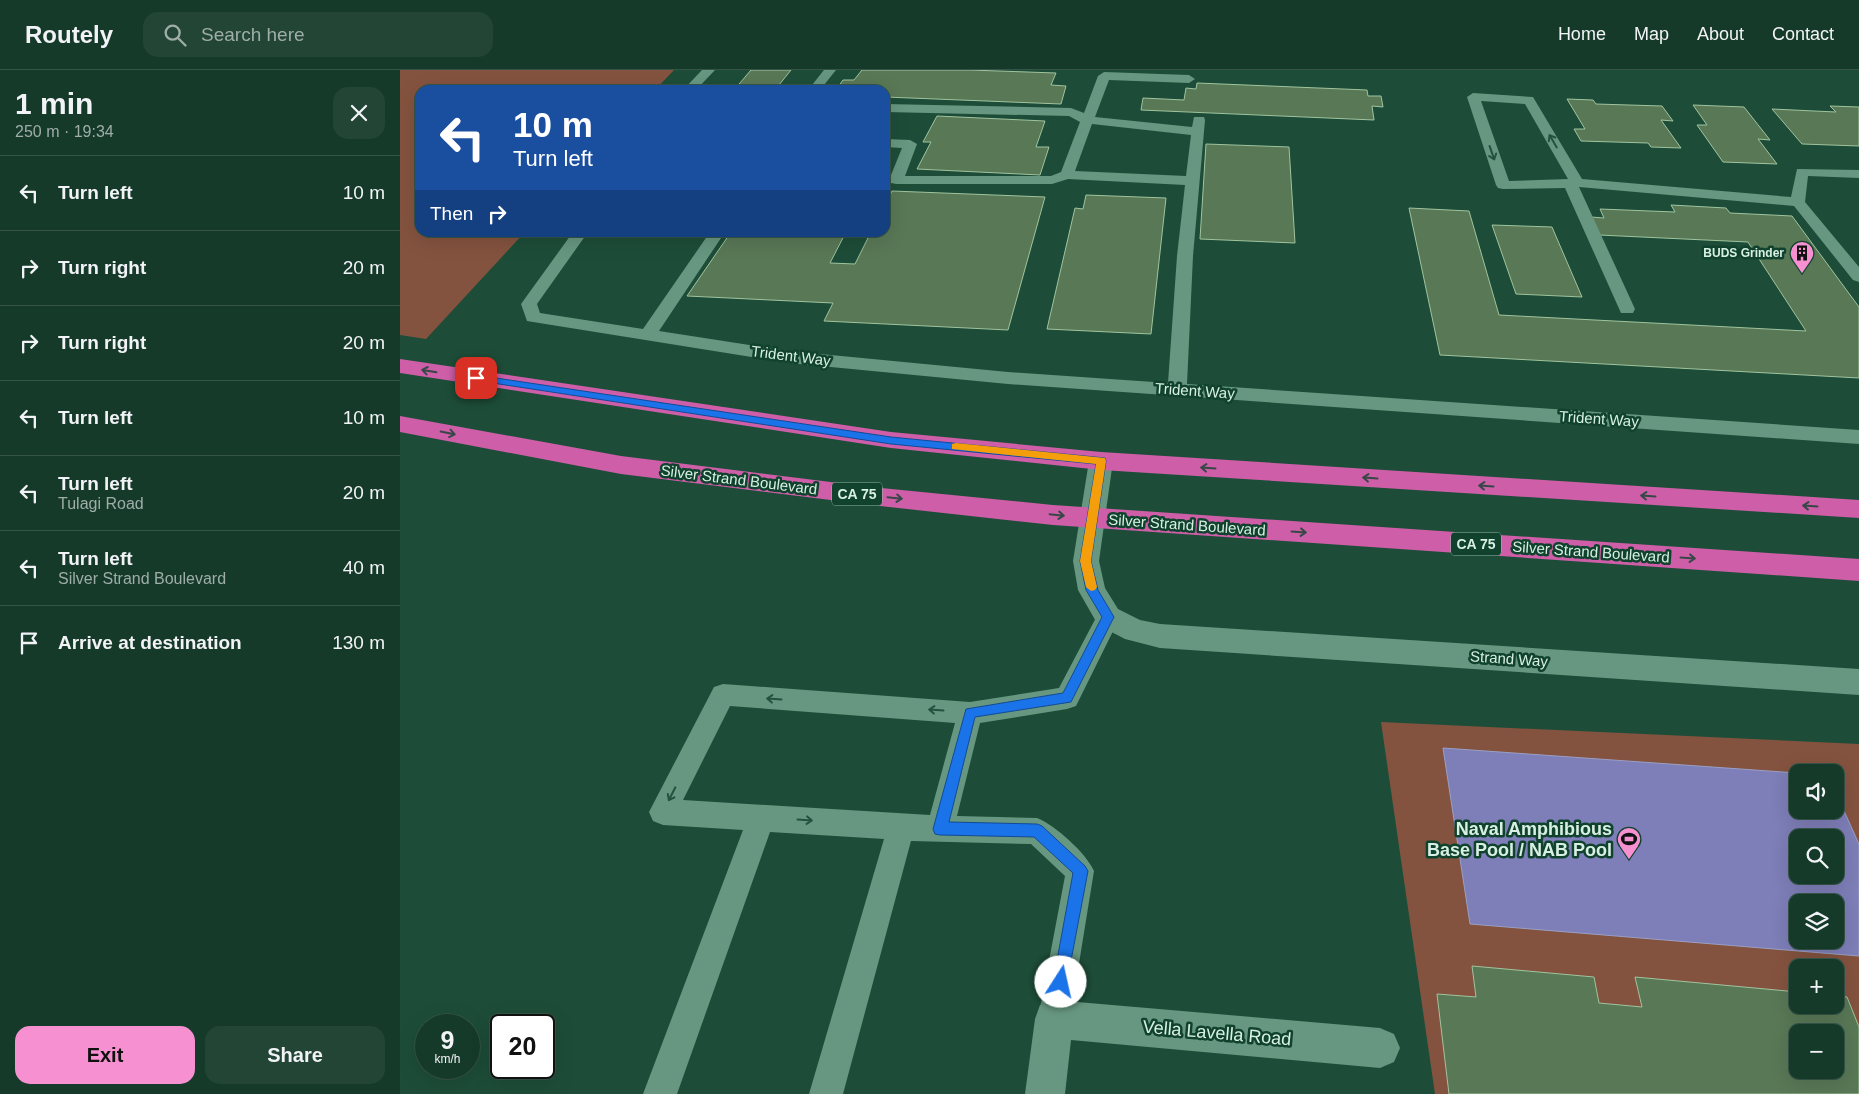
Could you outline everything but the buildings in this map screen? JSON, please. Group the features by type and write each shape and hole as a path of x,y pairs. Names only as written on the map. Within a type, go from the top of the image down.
{"highway":[{"path":"400,366 891,440 1101,461 1859,509"},
{"name":"Silver Strand Boulevard","path":"400,424 621,465 871,496 1093,519 1859,570"}],"street":[{"path":"1101,461 1086,561 1092,590 1108,617"},
{"name":"Strand Way","path":"1108,617 1136,632 1160,636 1859,682"},
{"path":"1044,1094 1054,1019"},
{"name":"Vella Lavella Road","path":"1054,1019 1380,1048"}],"lane":[{"path":"694,85 709,70"},
{"path":"818,85 830,70"},
{"path":"1067,175 1104,73 1189,79"},
{"path":"1627,309 1573,183 1529,100 1473,97 1503,185 1573,183 1798,202 1859,277"},
{"path":"890,108 1071,112 1087,120 1198,126 1184,256 1177,390"},
{"path":"890,143 910,144 896,180 1052,180 1067,175 1192,181"},
{"path":"1798,202 1802,172 1859,174"},
{"name":"Trident Way","path":"576,237 529,304 533,317 789,357 1008,378 1859,437"},
{"path":"648,335 715,237"},
{"path":"1054,1019 1080,871 1037,831 940,829 663,812 723,695 970,713 1067,698 1108,617"},
{"path":"940,829 970,713"},
{"path":"660,1094 762,818"},
{"path":"826,1094 901,826"}],"shaded area":[{"path":"400,70 674,70 660,85 415,85 415,237 520,237 426,339 400,335"},
{"path":"1381,722 1859,744 1859,1094 1435,1094"}],"water":[{"name":"Naval Amphibious Base Pool / NAB Pool","path":"1443,748 1789,772 1789,819 1844,819 1844,811 1859,844 1859,956 1470,924"}],"slow traffic":[{"path":"956,446 1101,461 1086,561 1091,587"}],"place":[{"name":"BUDS Grinder","path":"1802,274"},
{"name":"Naval Amphibious Base Pool / NAB Pool","path":"1629,860"}],"route":[{"path":"476,378 891,440 1101,461 1086,561 1092,590 1108,617 1067,698 970,713 940,829 1037,831 1080,871 1061,982"}]}
